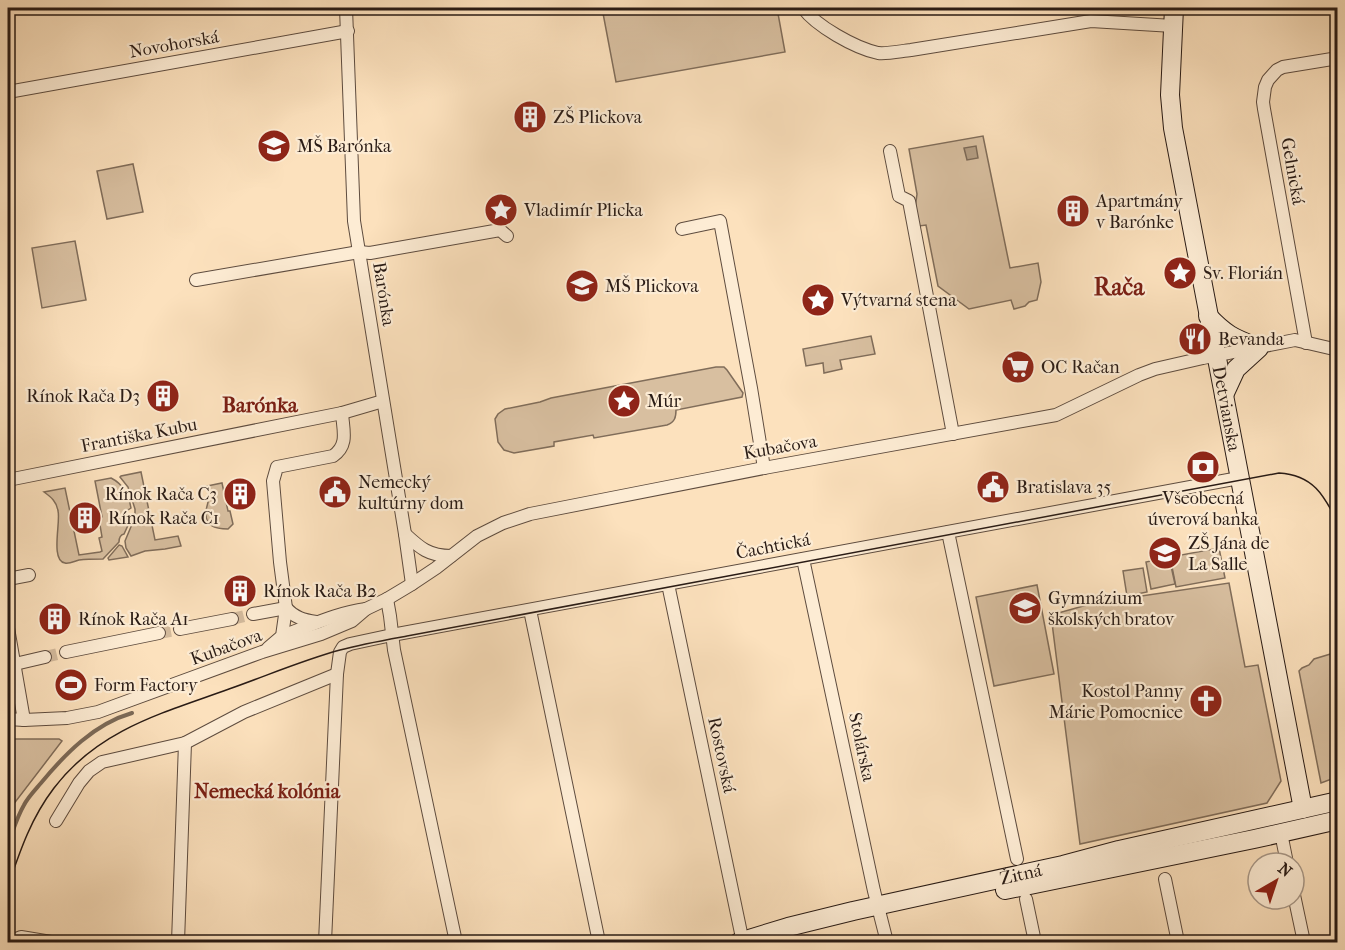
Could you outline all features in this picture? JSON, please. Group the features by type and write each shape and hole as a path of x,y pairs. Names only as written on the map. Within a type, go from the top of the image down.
{"main road":[{"name":"Detvianska","path":"1174,8 1170,95 1173,128 1303,809"},
{"path":"1209,316 1227,334 1259,348 1236,369 1224,395"},
{"name":"Žitná","path":"777,942 879,911 1119,850 1338,801"},
{"path":"1281,833 1303,809 1333,821"},
{"name":"Žitná","path":"740,938 1333,821"}],"street":[{"name":"Barónka","path":"346,8 354,221 412,584"},
{"path":"803,8 824,28 855,44 881,53 1090,21 1173,26"},
{"name":"Novohorská","path":"8,92 348,31"},
{"name":"Gelnická","path":"1306,342 1264,110 1264,94 1268,80 1280,68 1338,58"},
{"path":"890,151 899,196 909,201 953,434"},
{"path":"682,229 720,221 764,468"},
{"path":"196,280 500,230 507,236"},
{"name":"Kubačova","path":"8,719 67,718 98,712 262,652 321,634 352,621 366,609 412,584 477,536 530,513 1056,415 1147,372 1289,341 1298,340 1338,350"},
{"name":"Františka Kubu","path":"8,480 342,413 383,401"},
{"path":"282,636 286,608 273,481 277,464 333,456 340,451 344,443 342,413"},
{"name":"Čachtická","path":"337,674 340,652 343,647 350,644 1239,478"},
{"path":"948,532 1017,859"},
{"path":"405,534 434,555 451,556"},
{"name":"Stolárska","path":"803,559 886,942"},
{"path":"8,579 29,575"},
{"name":"Rostovská","path":"668,584 740,938"},
{"path":"387,599 394,650 456,942"},
{"path":"253,614 286,608"},
{"path":"286,608 302,620 316,622"},
{"name":"Kubačova","path":"262,652 282,636 348,611 366,609"},
{"path":"530,610 599,942"},
{"path":"180,629 232,619"},
{"path":"8,628 24,720"},
{"path":"66,652 159,633"},
{"path":"15,664 45,657"},
{"path":"56,821 78,783 102,762 185,742 244,712 337,674 325,942"},
{"path":"178,942 185,742"},
{"path":"1281,833 1285,851"},
{"path":"1165,879 1178,942"},
{"path":"1026,899 1035,942"},
{"path":"1297,911 1304,942"},
{"path":"9,942 21,937 51,942"}],"shaded area":[{"path":"602,8 777,8 785,52 616,82"},
{"path":"983,136 1010,268 1038,263 1041,282 1037,300 1014,309 1011,300 969,309 938,286 926,225 919,226 915,209 917,194 909,149"},
{"path":"976,146 978,158 967,160 964,148"},
{"path":"133,164 143,212 107,219 97,171"},
{"path":"75,241 86,300 42,308 32,248"},
{"path":"871,336 875,354 840,360 842,369 824,373 823,363 806,366 803,349"},
{"path":"724,367 727,370 743,393 742,397 676,410 674,419 667,425 594,438 593,435 554,442 554,446 514,453 504,450 498,442 495,419 505,409 551,398"},
{"path":"141,472 155,540 178,536 181,546 145,551 131,556 125,541 135,517 135,509 128,487 120,477"},
{"path":"111,478 122,487 131,508 125,512 127,523 129,523 124,534 103,559 79,560 70,563 61,561 57,548 59,516 53,500 44,492 65,488 79,555 100,552 102,551 99,538 102,537 99,519 102,517 95,481"},
{"path":"222,483 233,524 228,529 211,525 206,515 209,496 207,486"},
{"path":"119,545 128,557 109,560 108,558"},
{"path":"1219,548 1225,578 1176,587 1170,557"},
{"path":"1169,557 1175,584 1151,589 1146,562"},
{"path":"1143,568 1147,592 1127,596 1123,571"},
{"path":"1229,583 1245,667 1258,665 1281,781 1267,803 1080,844 1051,615 1094,603"},
{"path":"1037,585 1054,674 994,686 976,597"},
{"path":"1337,652 1337,777 1321,783 1299,671 1314,659"},
{"path":"8,739 59,739 62,741 13,805 8,804"}],"waterway":[{"path":"8,844 26,802 60,761 93,732 105,724 132,713"}],"tunnel":[{"path":"232,619 253,614"},
{"path":"159,633 180,629"},
{"path":"45,657 66,652"}],"tram line":[{"path":"8,886 27,835 46,799 72,768 91,751 112,737 156,715 340,650 1279,473 1309,482 1322,495 1338,523"}],"place":[{"name":"ZŠ Plickova","path":"530,117"},
{"name":"MŠ Barónka","path":"274,146"},
{"name":"Vladimír Plicka","path":"501,210"},
{"name":"Apartmány v Barónke","path":"1073,211"},
{"name":"Sv. Florián","path":"1180,273"},
{"name":"MŠ Plickova","path":"582,286"},
{"name":"Výtvarná stena","path":"818,300"},
{"name":"Bevanda","path":"1195,339"},
{"name":"OC Račan","path":"1018,367"},
{"name":"Rínok Rača D3","path":"163,396"},
{"name":"Múr","path":"624,401"},
{"name":"Všeobecná úverová banka","path":"1203,467"},
{"name":"Bratislava 35","path":"993,487"},
{"name":"Nemecký kultúrny dom","path":"335,492"},
{"name":"Rínok Rača C3","path":"240,494"},
{"name":"Rínok Rača C1","path":"85,518"},
{"name":"ZŠ Jána de La Salle","path":"1165,553"},
{"name":"Rínok Rača B2","path":"240,591"},
{"name":"Gymnázium školských bratov","path":"1025,608"},
{"name":"Rínok Rača A1","path":"55,619"},
{"name":"Form Factory","path":"71,685"},
{"name":"Kostol Panny Márie Pomocnice","path":"1206,701"}],"district":[{"name":"Rača","path":"1119,287"},
{"name":"Barónka","path":"260,405"},
{"name":"Nemecká kolónia","path":"267,791"}]}
